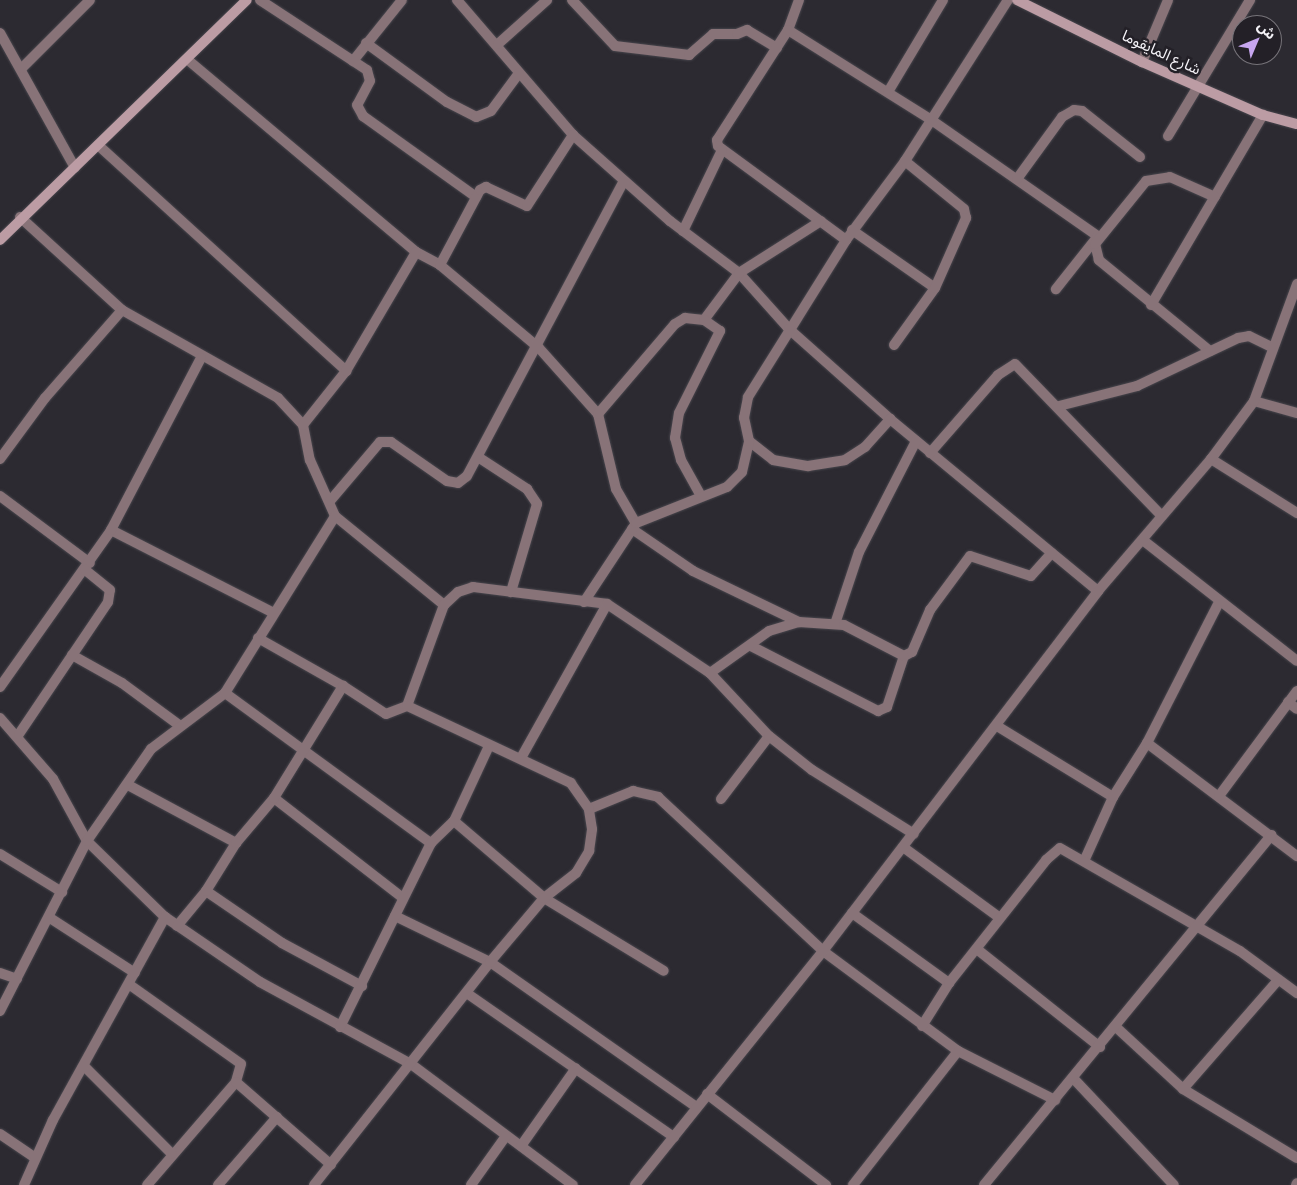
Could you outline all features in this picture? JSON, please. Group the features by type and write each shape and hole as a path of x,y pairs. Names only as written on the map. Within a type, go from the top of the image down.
{"street":[{"path":"22,68 90,0"},
{"path":"0,240 20,217 75,168 188,60 246,0"},
{"path":"260,0 367,70 370,81 357,105 363,116 476,197"},
{"path":"352,61 402,0"},
{"path":"457,0 498,44 519,73 573,135 683,231 739,273 789,328 916,442 1098,591"},
{"path":"498,44 547,0"},
{"path":"572,0 615,46 688,55 714,34 737,34 747,30 778,48"},
{"path":"799,0 788,30 778,48 717,140 722,150 846,240"},
{"path":"888,92 943,0"},
{"path":"584,602 634,526 736,480 749,441 744,418 748,397 789,328 852,230 905,161 930,119 1008,0"},
{"name":"شارع المايقوما","path":"1017,0 1142,62 1198,87 1263,115 1297,124"},
{"path":"1142,62 1168,0"},
{"path":"1168,136 1250,0"},
{"path":"788,30 930,119 1098,236"},
{"path":"0,33 22,68 75,168"},
{"path":"366,43 447,102 476,117 491,111 519,73"},
{"path":"188,60 416,252 440,265 539,348 598,414 616,489 634,526 692,571 799,622"},
{"path":"1017,179 1062,117 1074,110 1082,111 1140,157"},
{"path":"1151,305 1263,115"},
{"path":"440,265 476,197 486,188 527,206 573,135"},
{"path":"98,145 346,371"},
{"path":"683,231 722,150"},
{"path":"894,345 934,288 966,218 964,209 905,161"},
{"path":"1056,289 1139,187 1156,178 1170,177 1215,198"},
{"path":"330,501 380,442 391,442 447,481 458,483 478,457 539,348 624,181"},
{"path":"20,217 122,310 201,358 249,377 278,398 303,425 310,460 330,501 335,516 444,605"},
{"path":"704,320 739,273 821,221"},
{"path":"852,230 934,288"},
{"path":"1098,236 1095,252 1099,260 1151,305 1210,351"},
{"path":"303,425 346,371 416,252"},
{"path":"635,1185 823,951 997,726 1098,591 1144,540 1211,459 1254,401 1297,284"},
{"path":"0,459 45,398 122,310"},
{"path":"598,414 676,324 684,318 704,320 720,331 679,413 675,438 701,496"},
{"path":"1059,406 1137,386 1210,351 1249,336 1272,348"},
{"path":"0,687 112,530 201,358"},
{"path":"930,453 1007,366 1015,364 1024,370 1059,406 1162,516"},
{"path":"1254,401 1297,413"},
{"path":"749,441 773,460 808,466 845,460 865,447 890,418"},
{"path":"835,624 859,552 916,442"},
{"path":"478,457 527,489 537,504 511,592"},
{"path":"1211,459 1297,513"},
{"path":"0,496 88,566 111,595 19,734"},
{"path":"0,1011 50,918 87,841 128,785 151,749 179,725 225,693 272,612 335,516"},
{"path":"112,530 272,612"},
{"path":"1144,540 1219,602 1297,661"},
{"path":"751,646 878,711 887,708 904,656 912,652 930,610 970,556 1031,576 1052,554"},
{"path":"407,706 444,605 458,592 473,588 607,604 710,673 769,736 812,770 914,834"},
{"path":"1085,859 1113,797 1147,743 1219,602"},
{"path":"521,758 607,604"},
{"path":"710,673 751,646 769,631 799,622 835,624 904,656"},
{"path":"258,638 343,686 386,714 407,706 571,783 589,809 592,829 589,851 576,873 544,898 490,962 468,994 314,1185"},
{"path":"72,655 122,683 179,725"},
{"path":"177,926 206,891 236,842 274,798 304,754 343,686"},
{"path":"1219,796 1297,691"},
{"path":"225,693 304,754 431,843"},
{"path":"1288,702 1297,709"},
{"path":"0,718 19,734 53,778 87,841 165,917 260,982 411,1064 573,1185"},
{"path":"997,726 1113,797"},
{"path":"721,799 769,736"},
{"path":"1147,743 1297,856"},
{"path":"340,1027 362,986 431,843 454,820 489,746"},
{"path":"128,785 236,842"},
{"path":"589,809 633,790 658,797 823,951 958,1051 1056,1100"},
{"path":"274,798 403,898"},
{"path":"454,820 544,898 664,971"},
{"path":"984,1185 1073,1078 1118,1028 1271,835"},
{"path":"903,847 1000,918"},
{"path":"922,1026 949,982 978,950 1000,918 1046,860 1060,848 1085,859 1200,926 1297,994"},
{"path":"0,854 62,892"},
{"path":"206,891 282,943 362,986"},
{"path":"852,913 949,982"},
{"path":"395,916 490,962 696,1107"},
{"path":"24,1185 34,1157 130,985 165,917"},
{"path":"50,918 135,973"},
{"path":"978,950 1100,1047"},
{"path":"0,973 17,979"},
{"path":"1183,1088 1278,980"},
{"path":"130,985 232,1054 241,1064 236,1082 147,1185"},
{"path":"468,994 674,1137"},
{"path":"1118,1028 1183,1088 1297,1158"},
{"path":"853,1185 958,1051"},
{"path":"84,1066 172,1154"},
{"path":"521,1146 576,1068"},
{"path":"1073,1078 1174,1185"},
{"path":"236,1082 331,1165"},
{"path":"707,1094 826,1185"},
{"path":"218,1185 277,1118"},
{"path":"0,1134 34,1157"},
{"path":"471,1185 506,1136"}]}
